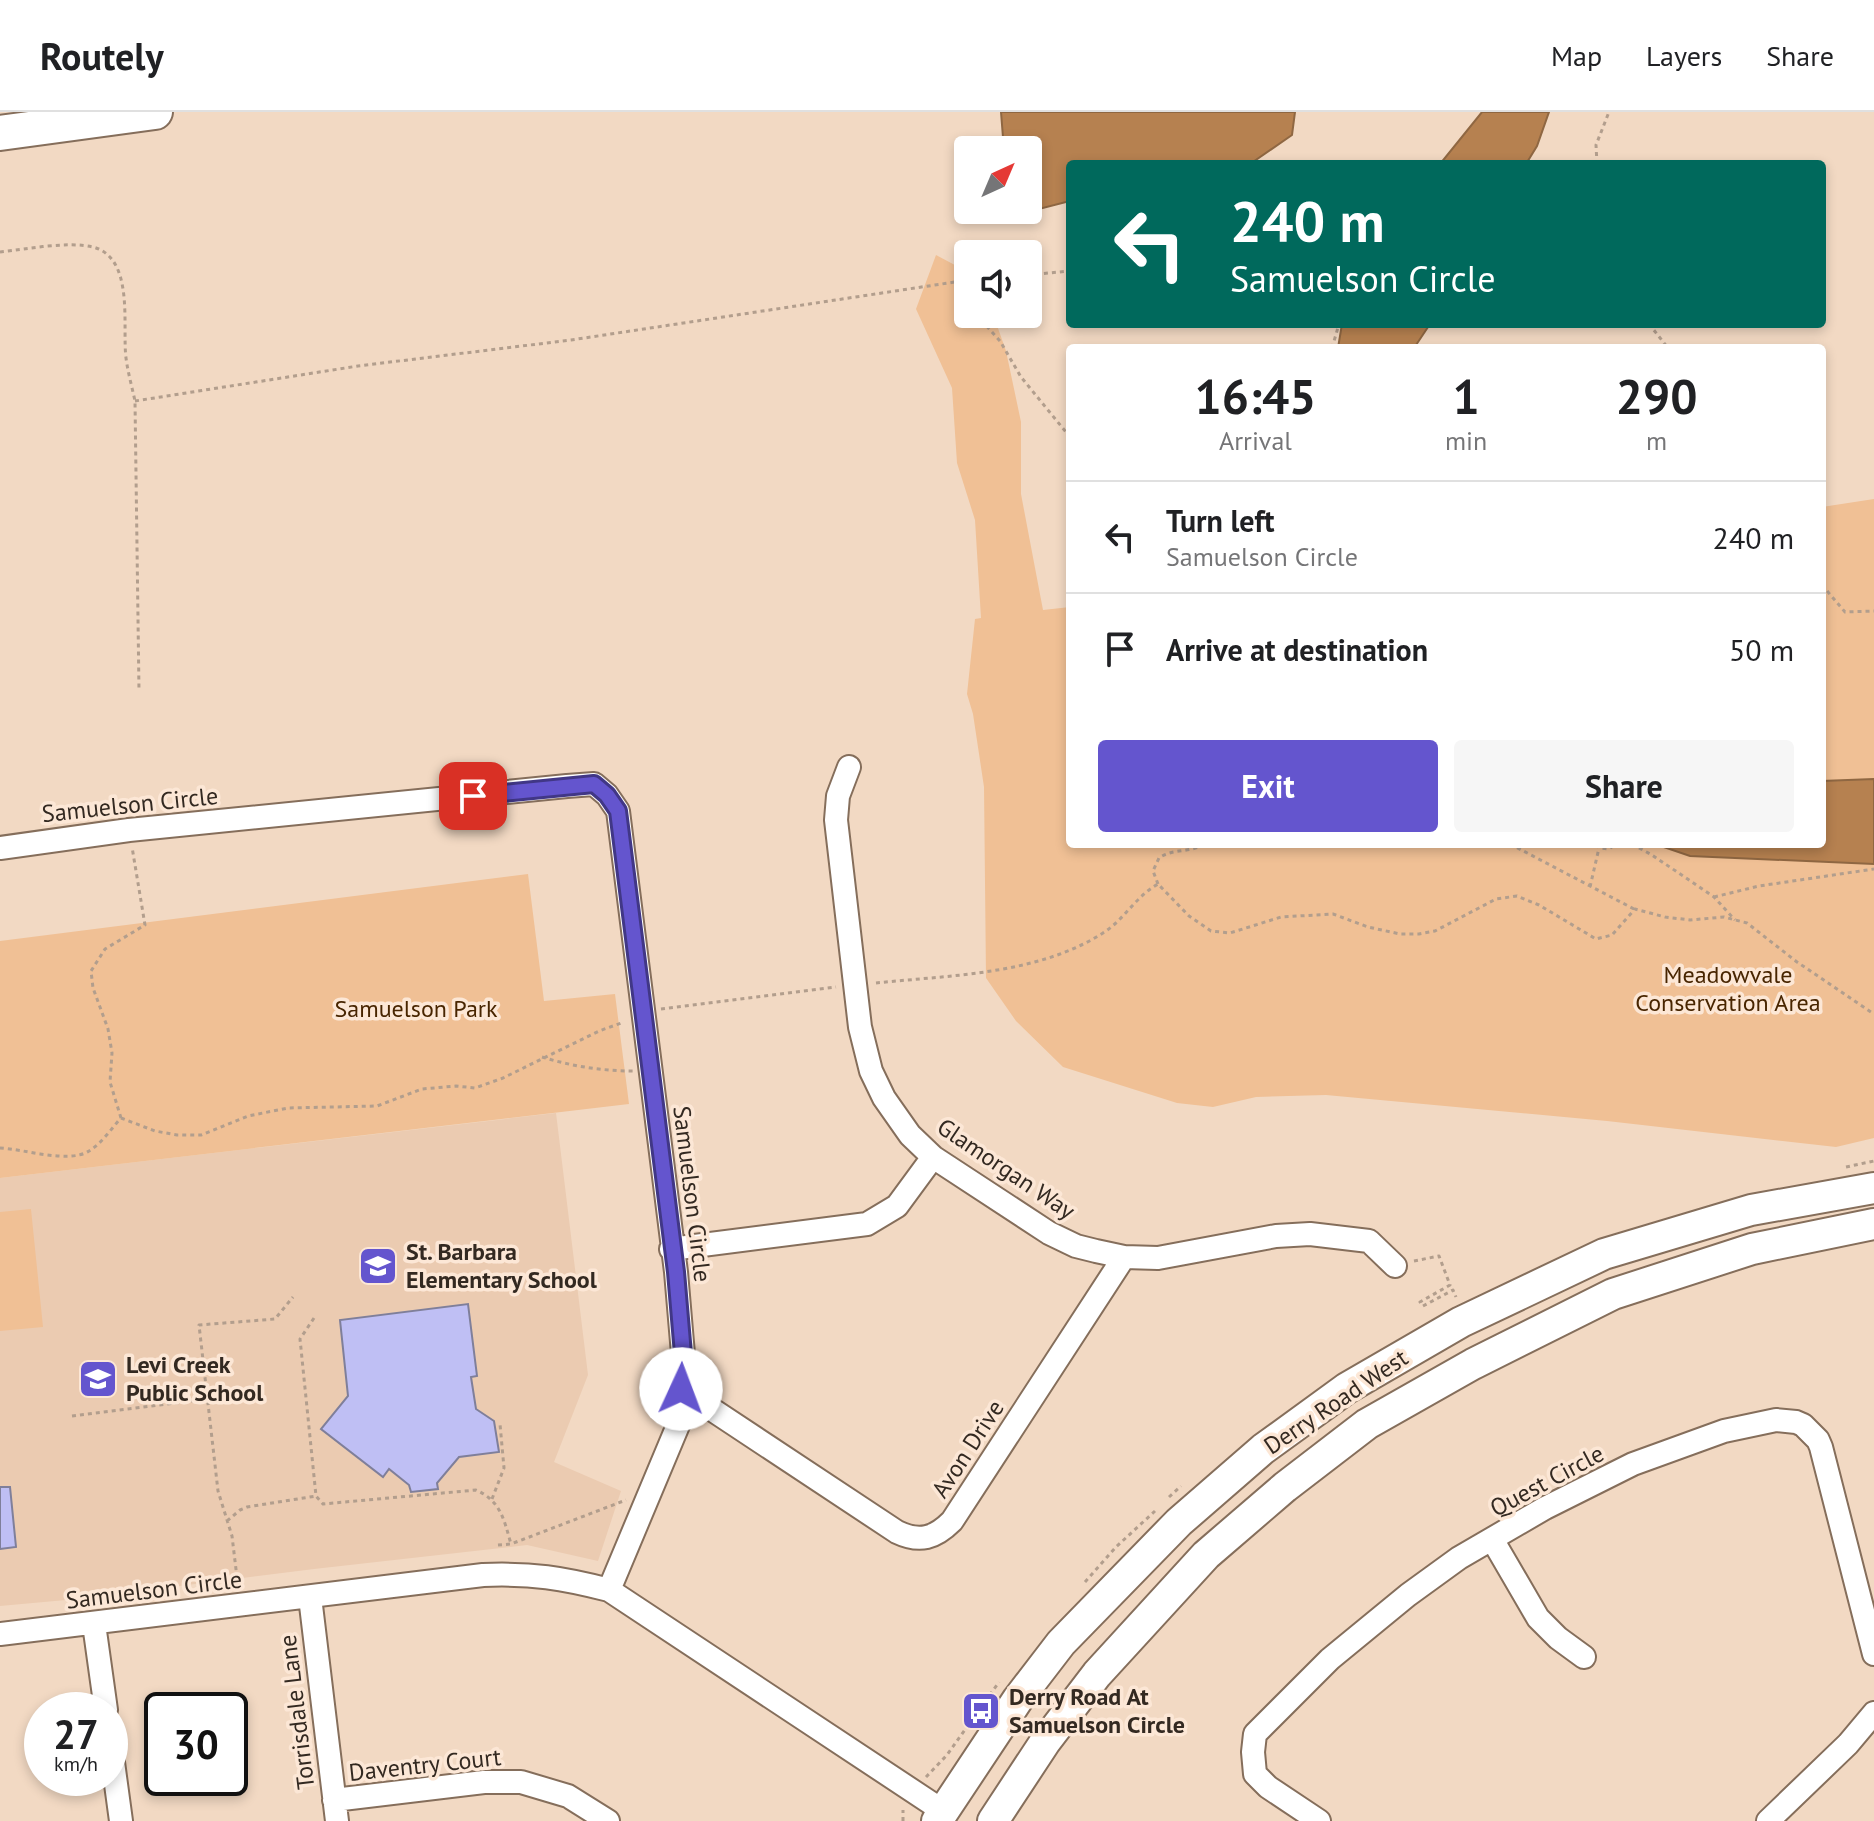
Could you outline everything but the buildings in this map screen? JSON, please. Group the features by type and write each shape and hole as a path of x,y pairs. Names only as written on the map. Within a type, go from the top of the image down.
{"highway":[{"path":"0,133 155,112"}],"main road":[{"name":"Derry Road West","path":"940,1816 1018,1699 1061,1643 1179,1522 1263,1449 1347,1388 1461,1322 1604,1254 1751,1210 1874,1188"},
{"name":"Derry Road West","path":"993,1821 1045,1742 1097,1674 1206,1555 1285,1487 1367,1424 1473,1364 1613,1294 1752,1249 1874,1224"}],"street":[{"name":"Glamorgan Way","path":"849,767 838,796 836,820 860,1027 871,1071 884,1098 910,1135 933,1157 1049,1233 1076,1246 1124,1257 1158,1258 1276,1236 1310,1234 1369,1241 1395,1266"},
{"name":"Samuelson Circle","path":"0,848 129,830 594,784 607,795 618,811 676,1272 683,1354 679,1423 609,1590 556,1577 504,1574 0,1634"},
{"path":"671,1249 867,1224 902,1200 933,1157"},
{"name":"Avon Drive","path":"681,1389 897,1532 927,1539 941,1532 952,1521 1124,1257"},
{"name":"Quest Circle","path":"1319,1821 1268,1787 1255,1774 1253,1761 1255,1734 1330,1659 1459,1558 1545,1508 1657,1455 1724,1431 1776,1420 1803,1425 1818,1440 1874,1654"},
{"path":"1492,1539 1538,1618 1584,1657"},
{"path":"609,1590 940,1816"},
{"name":"Torrisdale Lane","path":"310,1597 335,1811"},
{"path":"94,1624 103,1692"},
{"path":"1768,1821 1848,1744 1874,1713"},
{"name":"Daventry Court","path":"335,1811 484,1782 521,1782 568,1796 608,1821"},
{"path":"115,1796 117,1820"}],"path":[{"path":"1597,160 1596,145 1609,112"},
{"path":"0,252 81,245 97,248 111,256 118,266 123,284 126,357 135,401 139,691"},
{"path":"1042,274 1066,271"},
{"path":"135,401 358,366 571,340 954,282"},
{"path":"988,328 1000,341 1021,377 1066,432"},
{"path":"1652,328 1665,344"},
{"path":"1826,590 1845,612 1874,611"},
{"path":"121,1118 110,1082 112,1053 108,1029 93,988 91,971 105,949 145,925 129,830"},
{"path":"1199,848 1172,852 1159,858 1153,871 1158,884 1189,916 1211,931 1230,933 1281,917 1333,914 1368,927 1400,934 1419,934 1435,931 1496,899 1517,896 1539,905 1590,937 1602,939 1612,935 1635,909"},
{"path":"1518,848 1635,909 1690,920 1724,917 1747,923 1797,962 1874,1014"},
{"path":"1590,887 1598,848"},
{"path":"1639,848 1714,897 1735,920"},
{"path":"1714,897 1759,886 1874,869"},
{"path":"874,983 989,971 1065,952 1117,923 1142,893 1158,884"},
{"path":"655,1010 844,986"},
{"path":"121,1118 155,1131 201,1135 248,1116 288,1108 377,1106 422,1089 475,1088 503,1078 599,1031 634,1019"},
{"path":"542,1057 607,1071 650,1070"},
{"path":"0,1148 75,1157 88,1152 100,1142 121,1118"},
{"path":"1395,1266 1439,1256 1450,1285 1420,1302 1423,1306 1453,1290 1456,1297"},
{"path":"240,1606 232,1536 218,1491 199,1325 275,1319 293,1297"},
{"path":"314,1318 300,1339 316,1496 323,1504 476,1490 492,1499 502,1512 511,1544"},
{"path":"72,1416 208,1399"},
{"path":"492,1499 504,1468 500,1424"},
{"path":"498,1545 511,1544 649,1494"},
{"path":"227,1521 247,1507 316,1496"},
{"path":"903,1821 906,1806"}],"shaded area":[{"path":"1001,112 1295,112 1292,135 1256,160 1066,160 1066,202 1042,208 1042,136 1003,136"},
{"path":"1482,112 1549,112 1528,160 1443,160"},
{"path":"1341,328 1427,328 1417,344 1339,344"},
{"path":"1874,779 1874,864 1690,856 1667,848 1826,848 1826,781"},
{"name":"St. Barbara Elementary School","path":"556,1113 588,1375 554,1462 621,1491 598,1561 527,1545 0,1606 0,1178"}],"green space":[{"name":"Meadowvale Conservation Area","path":"936,255 954,265 954,328 998,328 1021,422 1021,494 1043,610 1066,607 1066,848 1826,848 1826,506 1874,499 1874,1138 1836,1147 1607,1121 1326,1095 1256,1097 1213,1107 1177,1103 1063,1067 1016,1021 986,978 984,787 967,694 975,619 981,618 975,520 957,463 952,388 916,309"},
{"name":"Samuelson Park","path":"528,874 544,1001 615,994 629,1104 0,1178 0,941"},
{"path":"31,1209 43,1327 0,1331 0,1212"}],"place":[{"name":"St. Barbara Elementary School","path":"378,1266"},
{"name":"Levi Creek Public School","path":"98,1379"},
{"name":"Derry Road At Samuelson Circle","path":"981,1711"}],"route":[{"path":"473,796 594,784 607,795 618,811 676,1272 683,1354 681,1389"}]}
